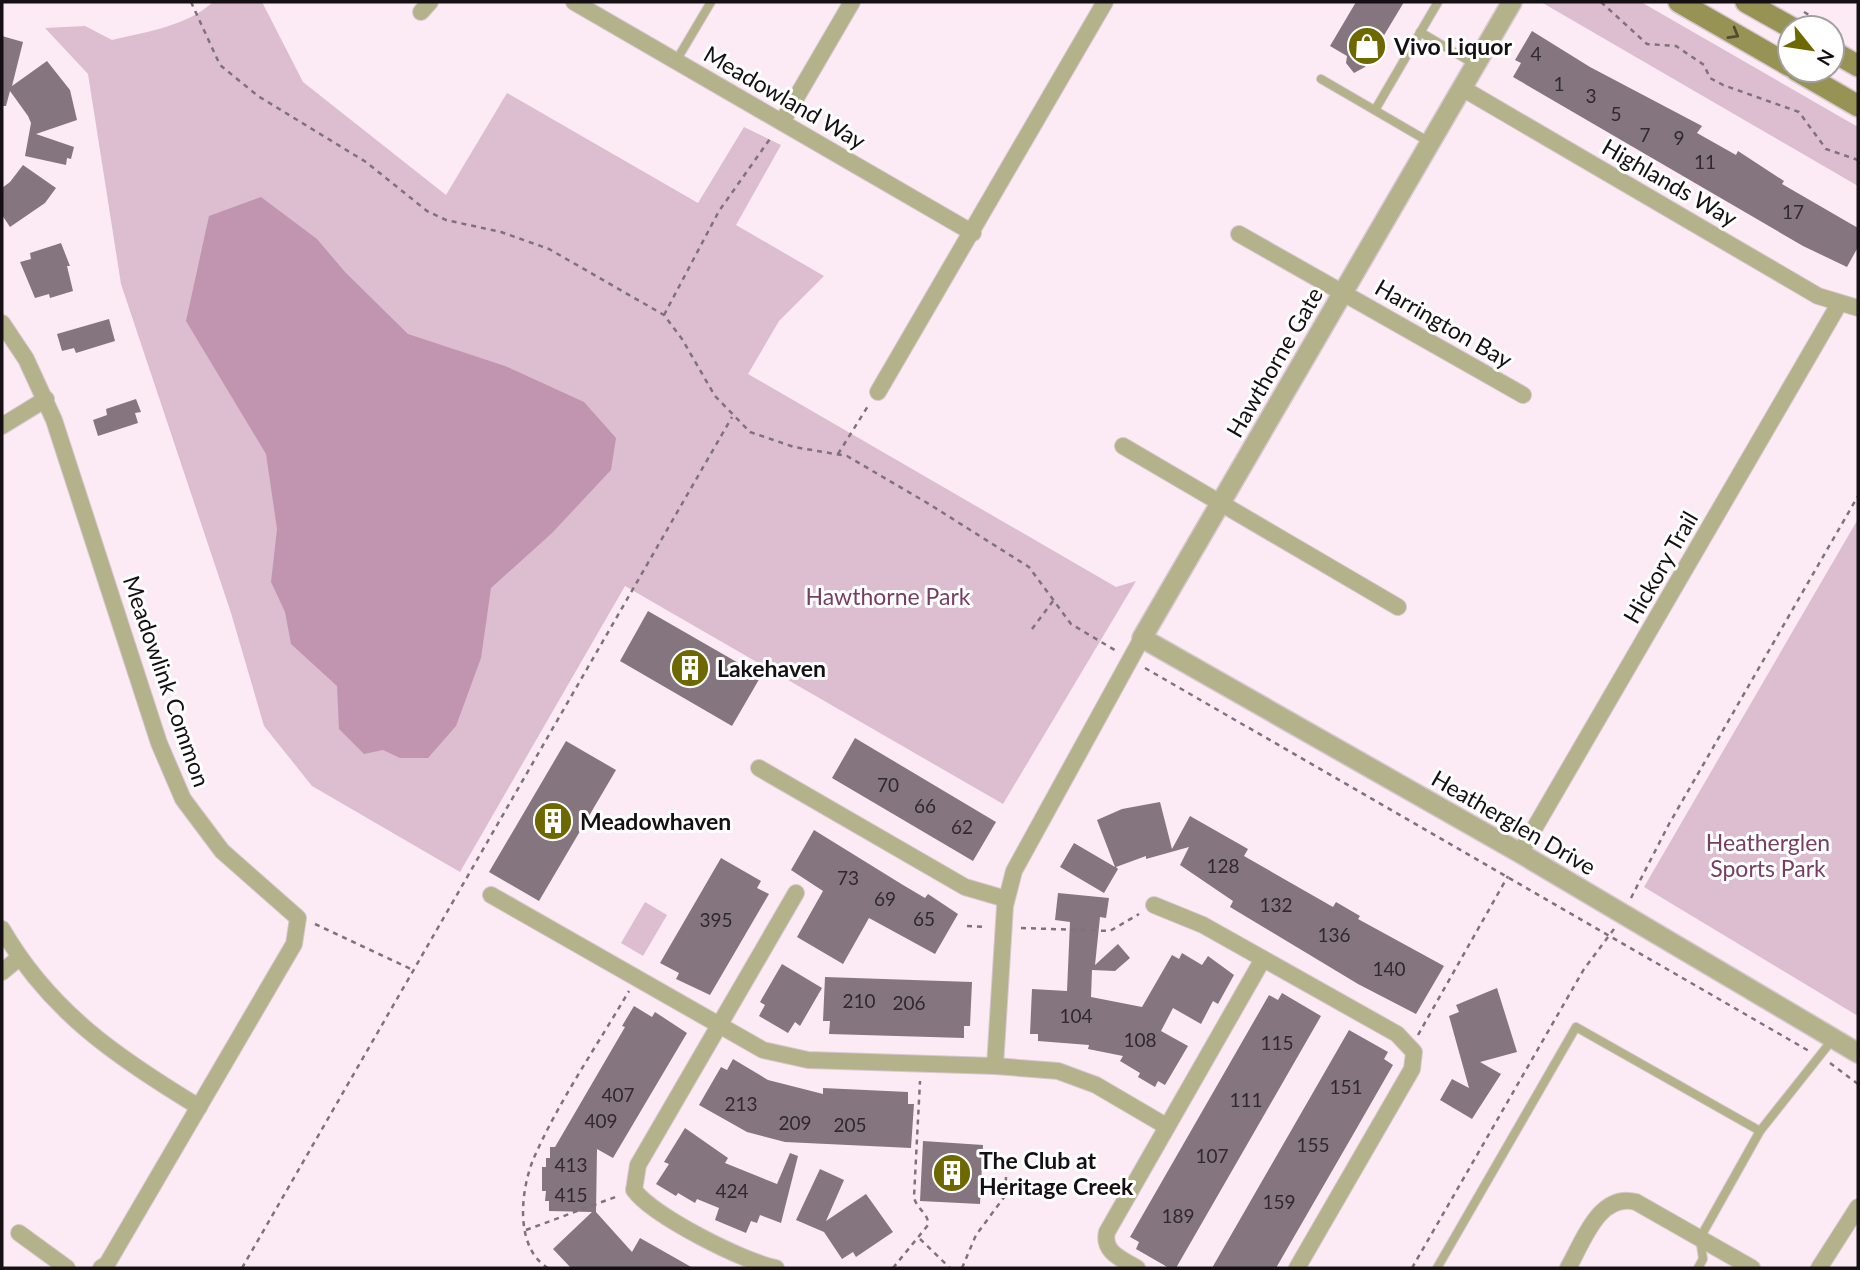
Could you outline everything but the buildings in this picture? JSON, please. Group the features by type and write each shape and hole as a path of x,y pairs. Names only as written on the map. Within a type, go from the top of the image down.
{"main road":[{"path":"1679,2 1776,58"},
{"path":"1748,2 1782,14"},
{"path":"1821,84 1858,106"}],"street":[{"name":"Meadowland Way","path":"574,2 973,233"},
{"path":"782,122 852,2"},
{"path":"878,393 1105,2"},
{"name":"Hawthorne Gate","path":"995,1066 1006,899 1022,852 1142,638 1512,2"},
{"name":"Highlands Way","path":"1462,88 1818,296 1858,308"},
{"name":"Harrington Bay","path":"1239,234 1523,395"},
{"name":"Hickory Trail","path":"1520,853 1839,304"},
{"name":"Meadowlink Common","path":"2,323 26,359 46,399 62,441 159,743 183,799 222,851 298,918"},
{"path":"2,425 46,399"},
{"path":"1123,446 1398,607"},
{"name":"Heatherglen Drive","path":"1142,638 1520,853 1858,1053"},
{"path":"759,768 965,887 1006,899"},
{"path":"776,1268 741,1258 651,1206 634,1190 638,1166 796,893"},
{"path":"491,895 718,1027 763,1050 793,1058 1041,1068 1071,1074 1166,1126"},
{"path":"1154,905 1203,925 1397,1034 1414,1052 1412,1069 1297,1268"},
{"path":"101,1268 107,1264 293,944 298,918"},
{"path":"2,929 19,958 61,1008 100,1044 198,1107"},
{"path":"2,972 19,958"},
{"path":"1137,1268 1115,1255 1105,1240 1110,1223 1263,959"},
{"path":"1568,1268 1598,1216 1616,1201 1636,1202 1752,1268"},
{"path":"1819,1268 1858,1207"},
{"path":"19,1233 66,1268"}],"lane":[{"path":"676,61 711,2"},
{"path":"1374,110 1438,2"},
{"path":"1420,32 1476,65"},
{"path":"1321,79 1431,143"},
{"path":"1437,1268 1576,1027 1760,1130"},
{"path":"1698,1268 1703,1259 1700,1238 1760,1130 1820,1058 1834,1037"}],"path":[{"path":"191,2 212,53 232,77 366,162 428,211 446,220 501,232 549,249 664,315 682,339 715,396 732,417 768,440 847,456 929,504 1029,568 1043,582 1053,601 1071,624 1104,645"},
{"path":"1601,2 1647,44 1676,46 1703,65 1710,78 1723,85 1799,112 1826,149 1858,160"},
{"path":"664,315 719,211 782,122"},
{"path":"838,454 856,421 878,393"},
{"path":"242,1268 732,417"},
{"path":"1412,1268 1589,961 1611,935 1668,824 1858,496"},
{"path":"1032,629 1053,601"},
{"path":"1148,670 1611,935 1820,1058 1858,1084"},
{"path":"1411,1047 1507,876"},
{"path":"967,926 1110,932 1154,905"},
{"path":"298,918 329,929 413,970"},
{"path":"548,1268 531,1255 525,1230 524,1200 533,1161 636,979"},
{"path":"893,1268 920,1239 928,1220 914,1197 921,1063"},
{"path":"962,1268 976,1235 1005,1196 1006,1177"},
{"path":"525,1230 634,1190"},
{"path":"920,1239 950,1268"}],"green space":[{"name":"Hawthorne Park","path":"213,2 262,2 303,82 446,195 507,93 698,203 744,127 781,145 736,225 824,276 779,321 748,374 1116,587 1136,581 1003,804 625,586 460,872 312,786 264,726 231,613 121,284 88,74 45,28 85,26 112,40 179,22"},
{"path":"1541,2 1641,2 1776,80 1776,84 1783,84 1858,127 1858,186"},
{"name":"Heatherglen Sports Park","path":"1858,519 1858,1016 1644,887"},
{"path":"645,902 667,915 643,956 621,943"}],"shaded area":[{"path":"261,197 317,239 345,272 408,334 505,366 584,402 616,438 611,470 552,533 491,588 481,658 456,726 428,758 400,758 383,750 364,754 339,729 337,686 291,644 285,612 271,582 277,529 266,454 186,321 209,216"}],"place":[{"name":"Vivo Liquor","path":"1367,46"},
{"name":"Lakehaven","path":"690,668"},
{"name":"Meadowhaven","path":"553,821"},
{"name":"The Club at Heritage Creek","path":"952,1173"}]}
